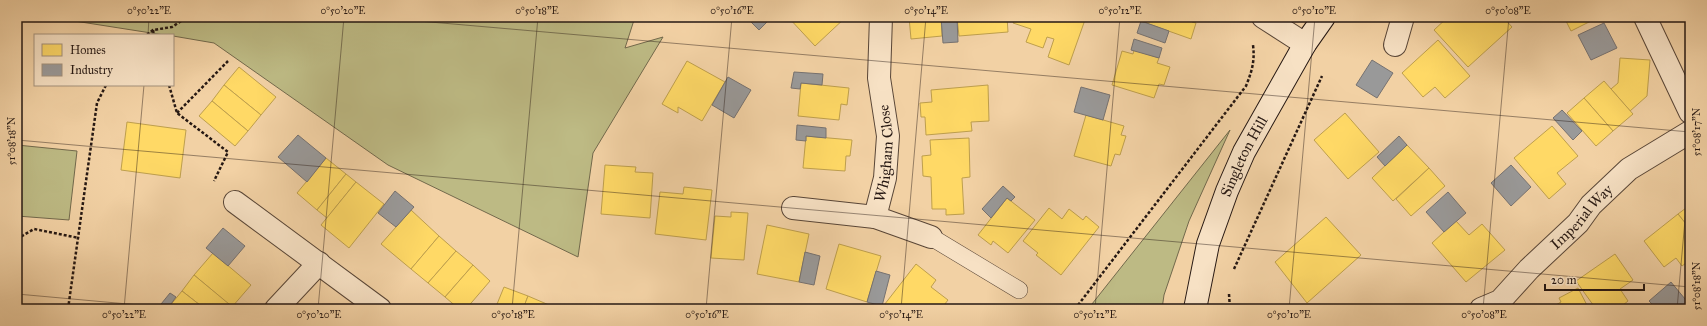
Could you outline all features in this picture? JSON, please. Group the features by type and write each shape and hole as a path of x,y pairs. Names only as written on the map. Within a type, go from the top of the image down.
{"street":[{"name":"Whigham Close","path":"875,217 885,178 888,136 879,78 880,17"},
{"path":"1263,17 1305,44"},
{"name":"Singleton Hill","path":"1195,309 1208,244 1227,191 1244,152 1305,44 1324,17"},
{"path":"1395,45 1403,17"},
{"path":"1645,17 1690,112"},
{"name":"Imperial Way","path":"1495,306 1529,269 1578,223 1591,205 1629,169 1690,132"},
{"path":"236,202 380,309"},
{"name":"Whigham Close","path":"793,208 875,217 931,237"},
{"path":"276,309 319,263"}],"lane":[{"path":"931,237 1019,290"}],"path":[{"path":"148,34 153,30 172,27 187,17"},
{"path":"153,30 154,34"},
{"path":"1075,309 1246,86 1252,73 1255,59 1253,45"},
{"path":"177,113 228,61"},
{"path":"1233,271 1325,70"},
{"path":"68,309 97,103 106,86"},
{"path":"169,86 177,113 228,152 214,182"},
{"path":"17,239 34,229 79,238"},
{"path":"1230,290 1230,309"}],"shaded area":[{"path":"49,17 635,17 625,48 663,37 593,153 578,257 388,165 214,43 174,36 174,34 158,34"},
{"path":"1230,130 1189,221 1164,295 1162,309 1088,309"},
{"path":"17,145 77,151 69,220 17,216"}],"building: Homes":[{"path":"788,17 846,17 815,46"},
{"path":"909,17 941,17 942,36 911,39"},
{"path":"957,17 1007,17 1008,32 959,36"},
{"path":"1016,17 1086,17 1069,65 1048,57 1054,39 1047,37 1043,48 1026,42 1031,29 1013,23"},
{"path":"1148,17 1194,17 1192,22 1196,23 1191,39 1146,23"},
{"path":"1448,17 1503,17 1512,27 1468,67 1434,30"},
{"path":"1564,17 1599,17 1571,31"},
{"path":"1438,40 1470,76 1445,98 1435,87 1423,97 1402,73"},
{"path":"1134,50 1159,58 1157,63 1170,67 1164,85 1159,84 1154,98 1112,85 1122,51 1133,54"},
{"path":"1620,58 1650,60 1647,96 1630,111 1611,89 1618,83"},
{"path":"687,61 725,82 702,121 678,107 678,113 662,104"},
{"path":"239,67 276,97 261,115 224,85"},
{"path":"1604,81 1633,114 1613,131 1584,98"},
{"path":"801,83 849,88 847,105 841,104 839,120 798,116"},
{"path":"224,85 261,115 248,131 212,101"},
{"path":"988,85 989,121 971,122 972,131 926,135 925,117 921,117 920,103 932,102 931,90"},
{"path":"1584,98 1613,131 1596,146 1567,113"},
{"path":"212,101 248,131 235,146 199,116"},
{"path":"1345,113 1379,152 1348,179 1314,140"},
{"path":"1086,115 1124,126 1121,135 1126,136 1120,155 1115,154 1111,166 1074,156"},
{"path":"127,122 186,130 180,178 121,170"},
{"path":"1552,126 1578,156 1557,173 1566,184 1549,199 1514,158"},
{"path":"806,136 852,140 850,156 846,156 845,171 803,168"},
{"path":"969,138 970,177 962,178 964,214 946,215 946,209 932,209 931,177 923,176 922,156 931,155 930,140"},
{"path":"1407,145 1429,168 1393,201 1372,178"},
{"path":"326,158 346,174 317,210 297,193"},
{"path":"605,165 636,167 635,172 653,173 650,218 601,214"},
{"path":"1429,168 1445,186 1411,216 1396,199"},
{"path":"346,174 356,182 327,218 317,210"},
{"path":"356,182 384,204 349,248 321,225"},
{"path":"684,187 712,190 706,240 655,234 660,192 683,194"},
{"path":"1007,198 1035,220 1008,253 993,241 991,245 978,235"},
{"path":"1690,205 1690,229 1678,214"},
{"path":"1049,208 1062,219 1069,209 1083,220 1086,216 1099,227 1061,275 1036,255 1038,253 1023,241"},
{"path":"411,210 439,236 411,269 381,244"},
{"path":"731,212 748,213 744,260 711,258 715,216 731,217"},
{"path":"1678,214 1690,229 1690,260 1682,266 1676,258 1664,267 1644,241"},
{"path":"1326,217 1361,255 1307,303 1275,262"},
{"path":"1456,221 1469,235 1482,224 1505,250 1466,282 1432,243"},
{"path":"767,225 809,234 799,282 757,274"},
{"path":"439,236 456,251 428,283 411,269"},
{"path":"839,244 881,256 867,302 826,289"},
{"path":"456,251 473,265 445,297 428,283"},
{"path":"213,253 251,285 232,307 194,275"},
{"path":"1615,254 1633,280 1620,289 1628,301 1618,309 1609,309 1605,304 1599,309 1596,309 1576,281"},
{"path":"916,264 936,280 931,287 948,300 941,309 881,309"},
{"path":"473,265 490,281 466,309 459,309 445,297"},
{"path":"194,275 229,304 225,309 205,309 182,291"},
{"path":"504,287 528,296 523,309 495,309"},
{"path":"1578,288 1589,309 1549,309 1561,302 1559,298"},
{"path":"182,291 205,309 168,308"},
{"path":"528,296 549,305 548,309 523,309"},
{"path":"549,305 560,309 548,309"}],"building: Industry":[{"path":"772,17 759,30 747,18"},
{"path":"941,17 957,17 958,42 943,43"},
{"path":"1141,21 1169,31 1165,43 1137,33"},
{"path":"1604,23 1617,48 1591,60 1578,35"},
{"path":"1134,39 1162,48 1159,58 1131,50"},
{"path":"1372,60 1393,73 1377,98 1356,85"},
{"path":"794,72 823,74 822,85 801,83 800,89 791,88"},
{"path":"728,77 751,90 734,118 712,105"},
{"path":"1081,87 1110,95 1103,120 1074,112"},
{"path":"1562,110 1582,131 1573,140 1553,118"},
{"path":"797,125 826,128 826,138 806,136 806,141 796,140"},
{"path":"298,135 326,158 307,182 278,157"},
{"path":"1399,136 1407,145 1385,166 1377,157"},
{"path":"1511,165 1531,187 1511,206 1491,183"},
{"path":"1003,186 1015,197 1011,201 1007,198 991,218 982,209"},
{"path":"395,191 414,207 396,227 378,213"},
{"path":"1448,192 1466,213 1444,232 1426,212"},
{"path":"223,228 245,246 228,266 206,248"},
{"path":"805,252 820,256 814,285 799,282"},
{"path":"876,271 890,275 882,306 867,302"},
{"path":"1671,282 1690,305 1690,309 1657,309 1649,301"},
{"path":"170,293 176,297 168,308 169,309 157,309"}]}
